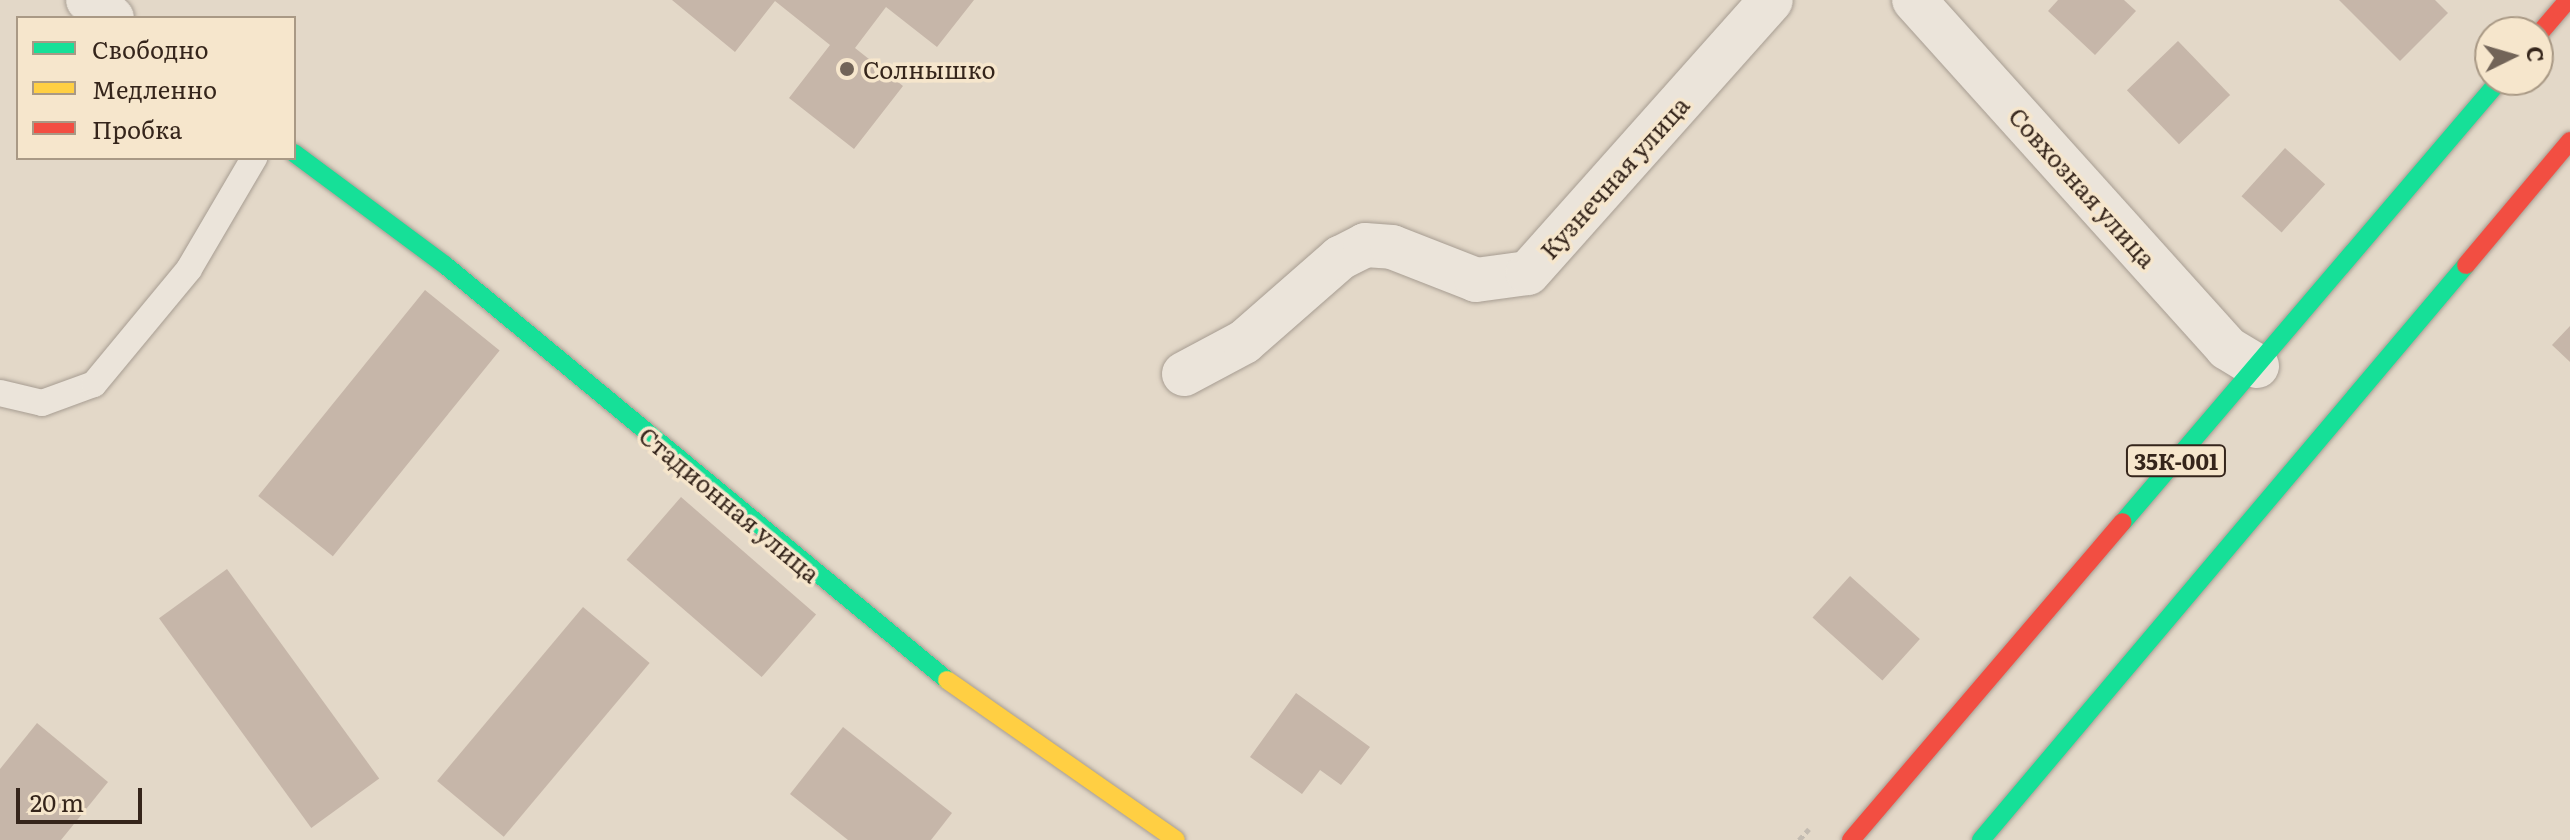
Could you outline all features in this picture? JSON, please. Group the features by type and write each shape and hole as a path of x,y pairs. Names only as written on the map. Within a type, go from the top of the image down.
{"main road":[{"path":"2554,16 2568,0"},
{"name":"35К-001","path":"1851,840 2486,96"},
{"path":"1981,840 2570,141"},
{"name":"Стадионная улица","path":"296,154 445,265 907,652 1176,840"}],"street":[{"path":"88,0 109,16"},
{"name":"Кузнечная улица","path":"1184,374 1244,342 1340,258 1365,245 1392,247 1476,280 1503,281 1528,273 1771,0"},
{"name":"Совхозная улица","path":"1914,0 2227,348 2257,366"}],"lane":[{"path":"0,393 42,403 94,384 189,269 253,160"}],"building":[{"name":"Солнышко","path":"672,0 974,0 937,47 886,7 855,48 903,86 854,149 789,98 830,45 775,1 735,52"},
{"path":"2058,0 2124,0 2136,11 2095,55 2048,11"},
{"path":"2339,0 2435,0 2448,13 2400,61"},
{"path":"2178,41 2230,95 2179,144 2127,90"},
{"path":"2285,148 2325,184 2282,232 2242,196"},
{"path":"425,290 500,350 333,556 258,496"},
{"path":"2570,326 2570,362 2552,345"},
{"path":"681,497 816,614 762,677 627,560"},
{"path":"227,569 379,779 311,828 159,618"},
{"path":"1850,576 1920,639 1882,681 1813,618"},
{"path":"583,607 650,663 504,837 437,781"},
{"path":"1296,693 1370,747 1341,785 1320,770 1302,794 1250,757"},
{"path":"37,723 108,782 61,840 0,840 0,769"},
{"path":"843,727 952,813 931,840 848,840 790,794"}],"traffic: fast":[{"path":"2123,522 2486,96"},
{"path":"296,154 445,265 947,680"},
{"path":"1981,840 2466,265"}],"traffic: slow":[{"path":"947,680 1176,840"}],"traffic: jam":[{"path":"2554,16 2568,0"},
{"path":"2466,265 2570,141"},
{"path":"1851,840 2123,522"}],"place":[{"name":"Солнышко","path":"847,69"}]}
